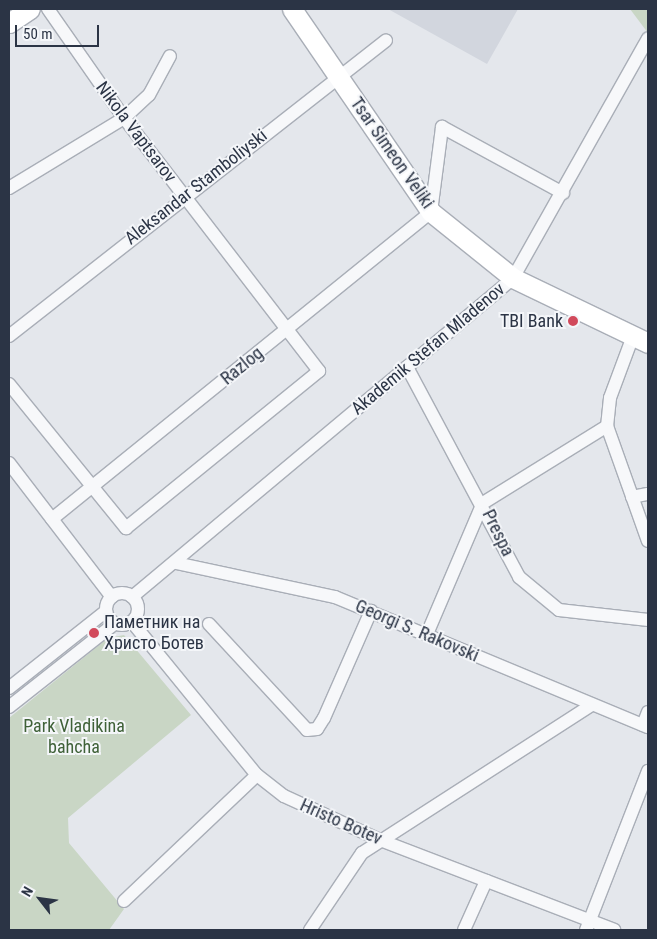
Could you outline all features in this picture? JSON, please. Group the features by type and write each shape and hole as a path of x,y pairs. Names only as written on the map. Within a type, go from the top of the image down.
{"street":[{"path":"9,23 30,9"},
{"name":"Nikola Vaptsarov","path":"48,9 124,118 319,371 126,528 92,487"},
{"name":"Tsar Simeon Veliki","path":"292,9 431,212 512,278 641,339"},
{"name":"Akademik Stefan Mladenov","path":"132,597 176,563 512,278 648,38"},
{"name":"Aleksandar Stamboliyski","path":"9,336 184,196 386,40"},
{"path":"9,188 124,118 149,95 170,56"},
{"path":"431,212 442,127 562,192"},
{"name":"Razlog","path":"52,519 431,212"},
{"path":"641,339 610,398 607,426 648,540"},
{"name":"Prespa","path":"407,367 483,503 519,577 559,610 648,620"},
{"path":"9,384 92,487"},
{"path":"427,634 483,503 607,426"},
{"path":"9,464 112,597"},
{"path":"632,497 648,494"},
{"name":"Georgi S. Rakovski","path":"176,563 335,597 646,726"},
{"path":"9,688 106,611 112,597 124,593 132,597 138,608 132,622 114,624 9,707"},
{"path":"106,611 114,624"},
{"path":"209,624 307,730 317,729 324,718 371,611"},
{"name":"Hristo Botev","path":"132,622 257,775 319,815 486,882 587,926 614,930"},
{"path":"310,930 362,853 592,705"},
{"path":"646,726 648,712"},
{"path":"587,926 648,771"},
{"path":"124,901 257,775"},
{"path":"464,930 486,882"}],"shaded area":[{"path":"388,9 518,9 487,64"}],"green space":[{"path":"630,9 648,9 648,33"},
{"name":"Park Vladikina bahcha","path":"124,635 191,715 68,818 69,843 124,909 109,930 9,930 9,718 108,638"}],"place":[{"name":"TBI Bank","path":"573,321"},
{"name":"Паметник на Христо Ботев","path":"94,633"}]}
